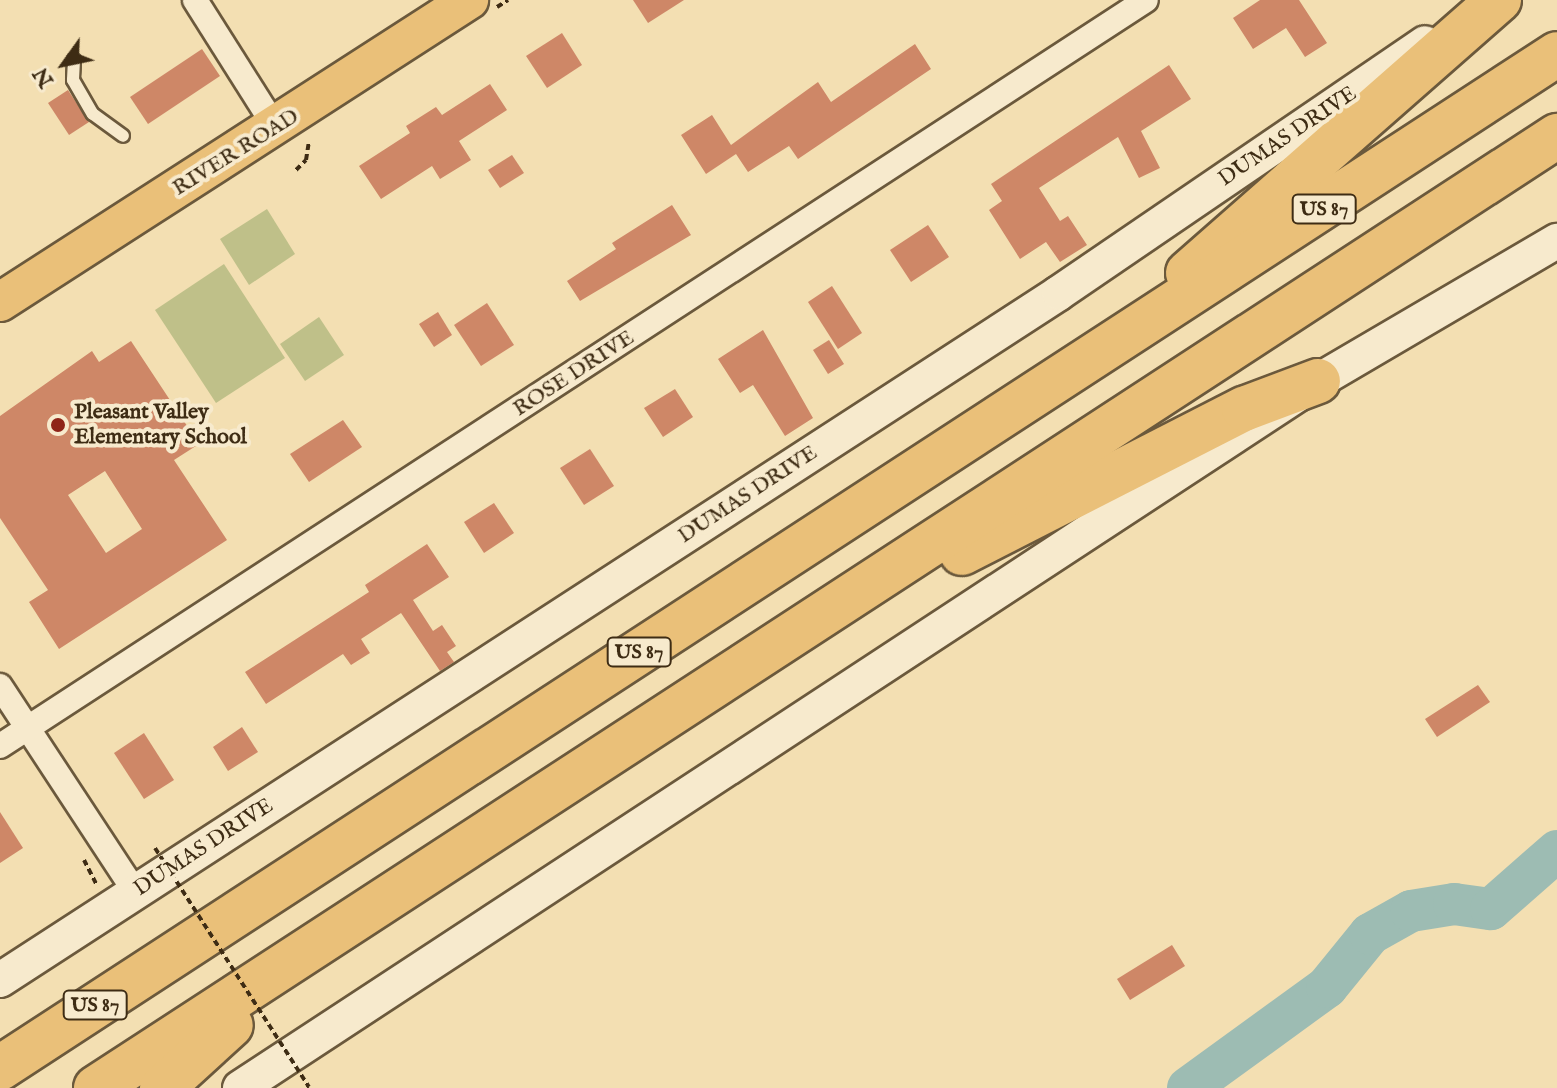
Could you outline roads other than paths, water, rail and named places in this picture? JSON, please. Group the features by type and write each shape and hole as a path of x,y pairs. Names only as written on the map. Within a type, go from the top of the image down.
{"highway":[{"path":"1089,361 1499,0"},
{"name":"US 87","path":"0,1068 1557,54"},
{"path":"96,1088 818,621 1557,136"},
{"path":"818,621 1054,510 1244,409 1318,381"},
{"path":"162,1088 325,940"},
{"path":"0,1045 190,942"}],"main road":[{"name":"RIVER ROAD","path":"0,302 276,128 469,0"},
{"name":"DUMAS DRIVE","path":"0,980 1059,293 1488,0"},
{"path":"246,1087 1318,381 1557,241"}],"street":[{"path":"195,0 276,128"},
{"name":"ROSE DRIVE","path":"0,746 1146,0"},
{"path":"0,686 136,893"}],"lane":[{"path":"74,60 73,80 87,104 97,119 123,136"}],"waterway":[{"path":"1188,1088 1327,987 1370,934 1411,911 1454,904 1491,909 1557,851"}],"place":[{"name":"Pleasant Valley Elementary School","path":"58,425"}]}
